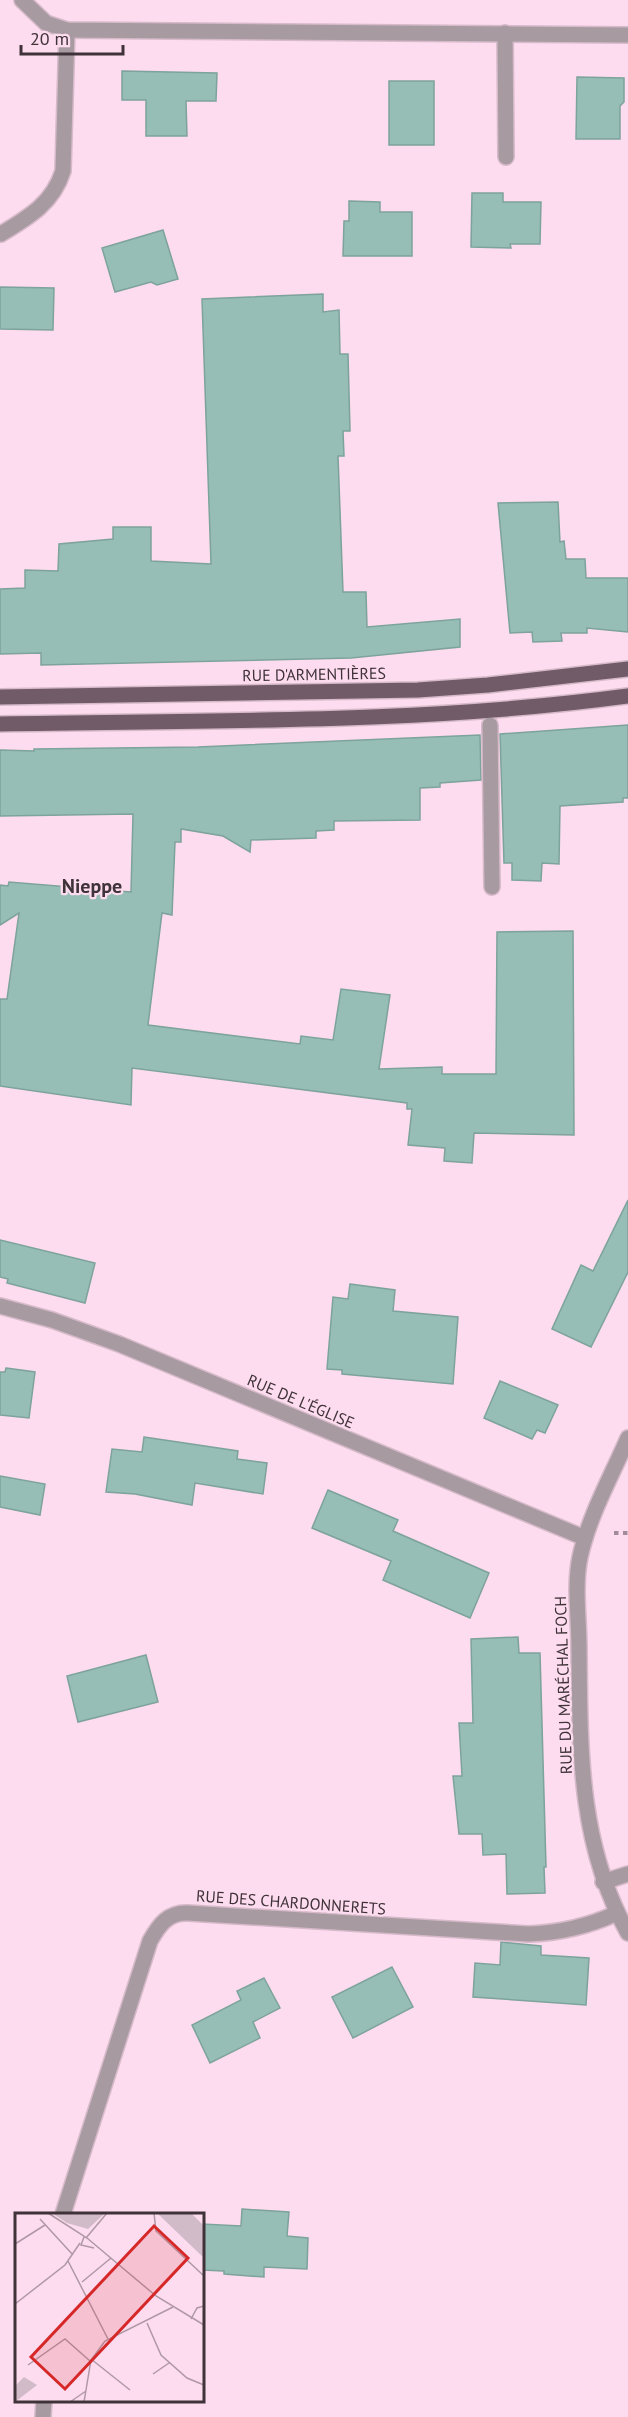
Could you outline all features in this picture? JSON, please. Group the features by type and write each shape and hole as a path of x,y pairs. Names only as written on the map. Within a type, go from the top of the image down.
{"main road":[{"name":"RUE D'ARMENTIÈRES","path":"0,697 418,690 488,685 628,669"},
{"path":"0,724 417,716 521,709 628,696"}],"street":[{"path":"22,0 46,23 67,30 628,34"},
{"path":"2,234 41,208 52,195 63,171 67,30"},
{"path":"505,33 506,157"},
{"path":"490,725 492,887"},
{"name":"RUE DE L'ÉGLISE","path":"0,1306 52,1320 119,1344 585,1538"},
{"name":"RUE DU MARÉCHAL FOCH","path":"628,1438 585,1538 579,1561 578,1586 580,1715 589,1826 603,1882 628,1933"},
{"path":"603,1882 628,1874"},
{"name":"RUE DES CHARDONNERETS","path":"63,2213 150,1941 168,1917 179,1913 528,1935 567,1931 617,1913"},
{"path":"43,2417 44,2402"}],"building":[{"path":"122,71 217,73 216,101 186,101 187,136 146,136 146,100 122,100"},
{"path":"577,77 624,78 624,102 620,106 620,139 576,139"},
{"path":"389,81 434,81 434,145 389,145"},
{"path":"472,193 503,193 503,202 541,202 540,244 510,244 511,248 471,247"},
{"path":"349,201 380,202 380,212 412,212 412,256 343,256 344,221 349,221"},
{"path":"163,230 178,279 157,285 151,282 115,292 102,248"},
{"path":"0,287 54,288 53,330 0,329"},
{"path":"323,294 323,312 339,310 340,354 348,354 350,431 343,431 344,456 338,456 343,592 366,592 367,627 460,619 460,647 351,658 41,665 41,653 0,654 0,589 25,588 25,570 58,571 59,544 113,539 113,527 151,527 151,561 211,564 202,299"},
{"path":"558,502 560,542 564,541 566,559 585,559 586,578 628,578 628,632 587,628 587,633 561,633 562,641 533,642 532,632 510,633 498,503"},
{"path":"628,725 628,798 623,798 623,802 560,806 559,864 542,863 541,881 512,880 512,863 504,863 500,734"},
{"path":"480,735 481,780 440,783 440,787 420,788 420,820 334,821 334,830 316,831 316,838 251,840 250,852 223,836 181,829 181,842 175,842 172,915 162,913 148,1025 300,1044 301,1036 333,1040 341,989 390,995 379,1069 442,1067 442,1074 496,1074 497,932 573,931 574,1135 474,1133 472,1163 444,1161 445,1148 408,1145 412,1109 407,1109 407,1103 132,1068 131,1105 0,1086 0,999 7,999 19,913 0,925 0,885 8,886 9,882 131,892 133,814 0,816 0,750 198,747"},
{"path":"628,1200 628,1272 591,1347 552,1329 581,1265 593,1271"},
{"path":"0,1240 95,1263 85,1303 7,1283 8,1279 0,1277"},
{"path":"350,1284 395,1290 393,1311 458,1317 453,1384 342,1374 342,1370 327,1369 333,1297 348,1299"},
{"path":"6,1368 35,1372 29,1418 0,1415 0,1372 5,1372"},
{"path":"500,1381 558,1405 545,1433 537,1430 532,1439 484,1418"},
{"path":"144,1437 238,1451 237,1459 267,1463 263,1494 195,1483 192,1505 135,1494 106,1492 112,1449 142,1452"},
{"path":"0,1476 45,1484 40,1515 0,1507"},
{"path":"328,1490 398,1520 393,1531 489,1573 470,1618 383,1580 391,1561 312,1528"},
{"path":"518,1637 519,1653 540,1653 545,1893 507,1894 506,1854 483,1855 482,1834 459,1834 453,1776 462,1776 459,1723 473,1723 471,1639"},
{"path":"146,1655 158,1702 78,1722 67,1676"},
{"path":"501,1942 541,1946 541,1955 589,1958 586,2005 473,1997 475,1963 500,1965"},
{"path":"392,1967 413,2007 353,2038 332,1997"},
{"path":"264,1978 280,2008 253,2022 260,2038 210,2063 192,2025 241,2000 237,1991"},
{"path":"242,2209 289,2212 287,2236 308,2238 307,2269 264,2267 264,2277 204,2270 204,2224 241,2226"}],"district":[{"name":"Nieppe","path":"92,886"}]}
